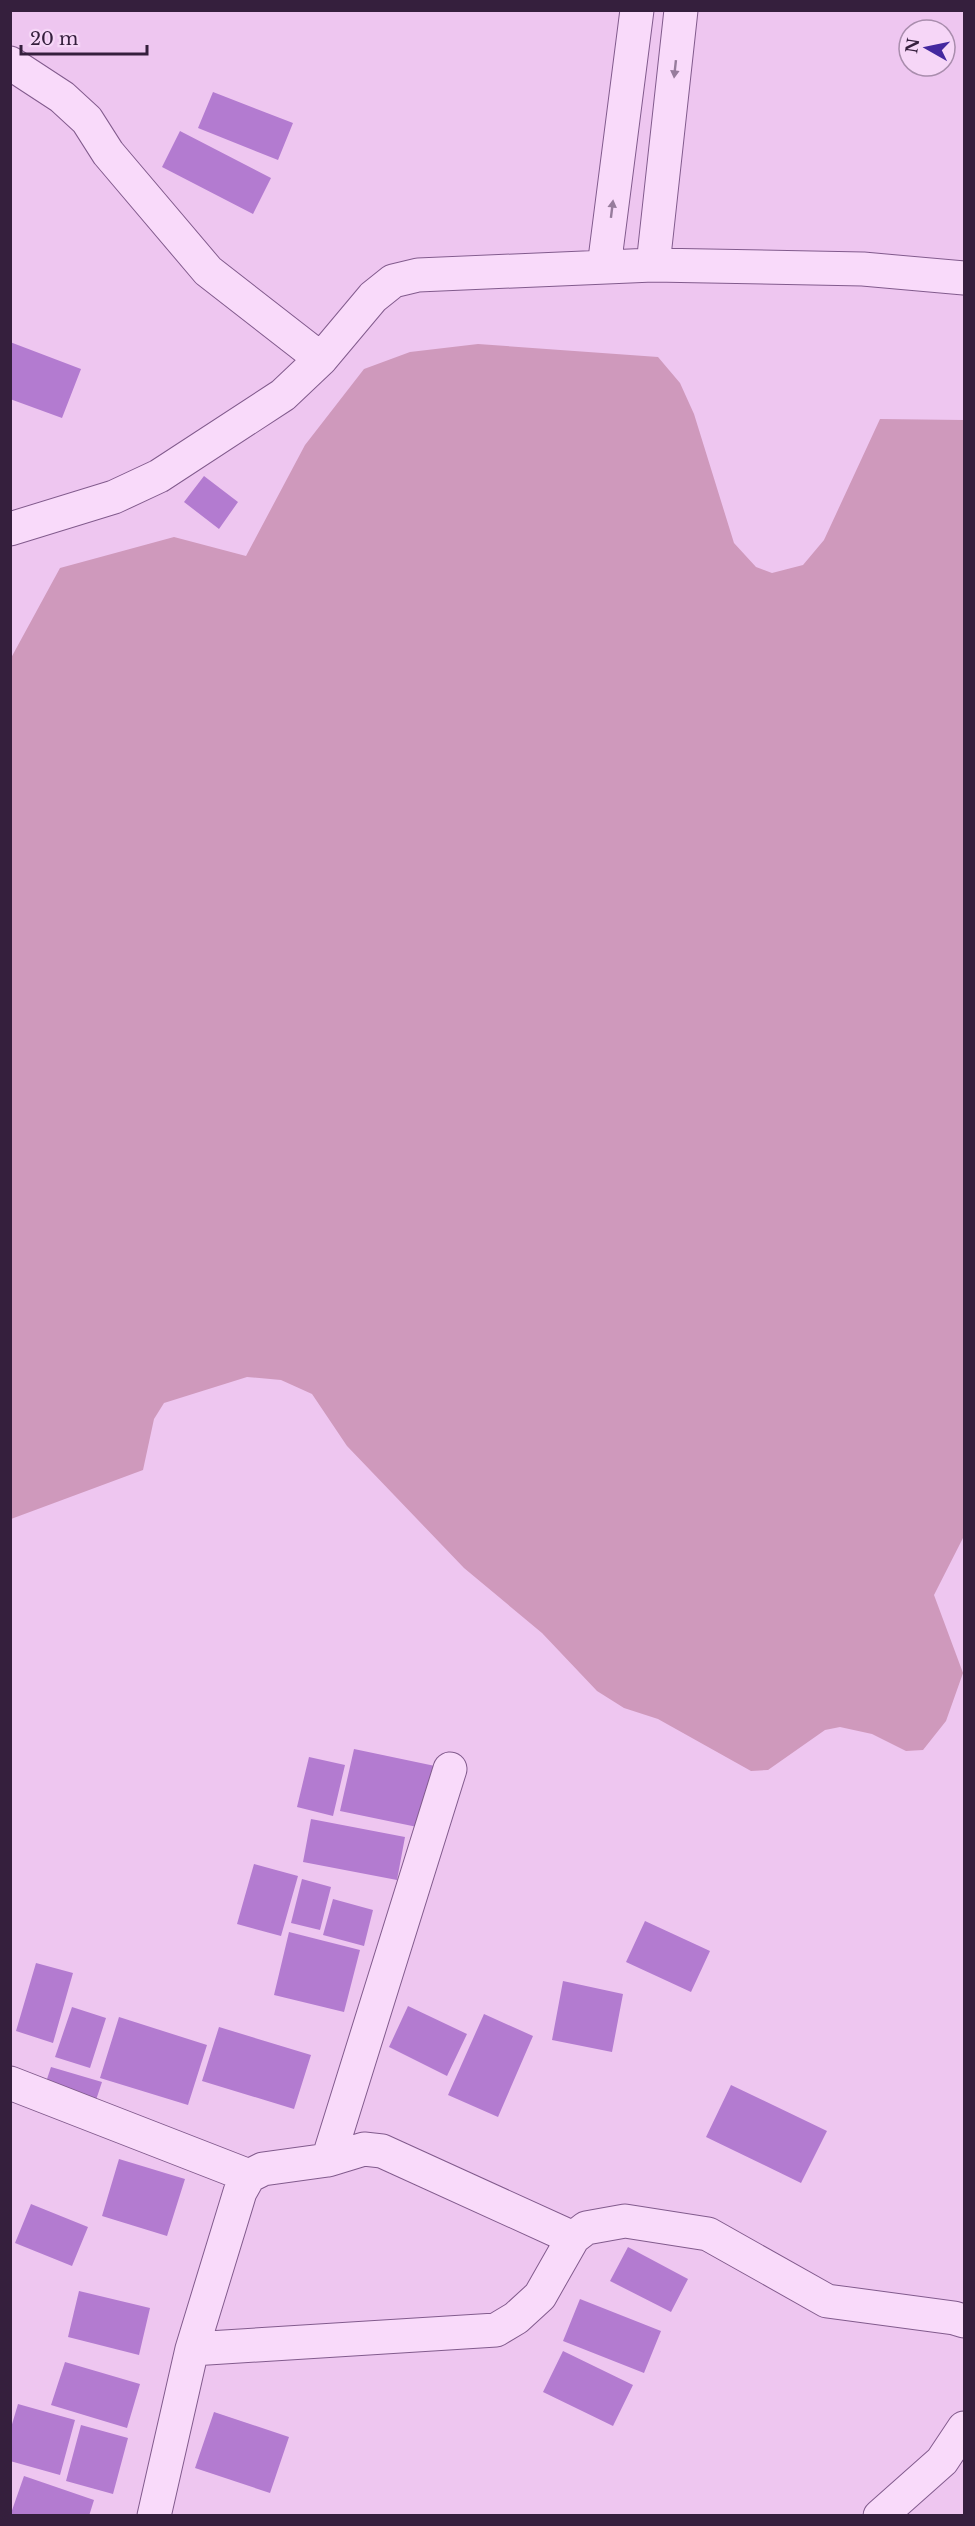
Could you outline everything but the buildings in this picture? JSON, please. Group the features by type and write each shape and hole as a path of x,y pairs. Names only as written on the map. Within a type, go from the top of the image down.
{"street":[{"path":"604,267 638,10"},
{"path":"653,265 681,10"},
{"path":"10,63 62,97 87,120 108,153 208,271 321,358"},
{"path":"10,529 114,497 159,476 283,395 321,358 373,297 393,281 418,275 653,265 863,269 964,278"},
{"path":"328,2160 450,1769"},
{"path":"10,2083 249,2176"},
{"path":"154,2516 192,2349 240,2192 249,2176 263,2169 328,2160 364,2149 382,2151 573,2238"},
{"path":"192,2349 496,2330 516,2318 540,2296 573,2238 586,2228 625,2221 708,2234 827,2301 964,2321"},
{"path":"880,2516 942,2460 964,2428"}],"shaded area":[{"path":"478,344 658,357 680,383 694,414 734,543 756,567 772,573 803,565 824,540 880,419 964,420 964,1536 934,1595 963,1673 946,1721 923,1750 906,1751 872,1734 840,1727 825,1730 768,1770 751,1771 658,1719 624,1708 597,1691 542,1633 464,1568 347,1446 312,1394 281,1380 247,1377 164,1403 154,1419 143,1470 11,1519 11,658 60,568 174,537 246,556 305,445 364,369 410,352"}]}
